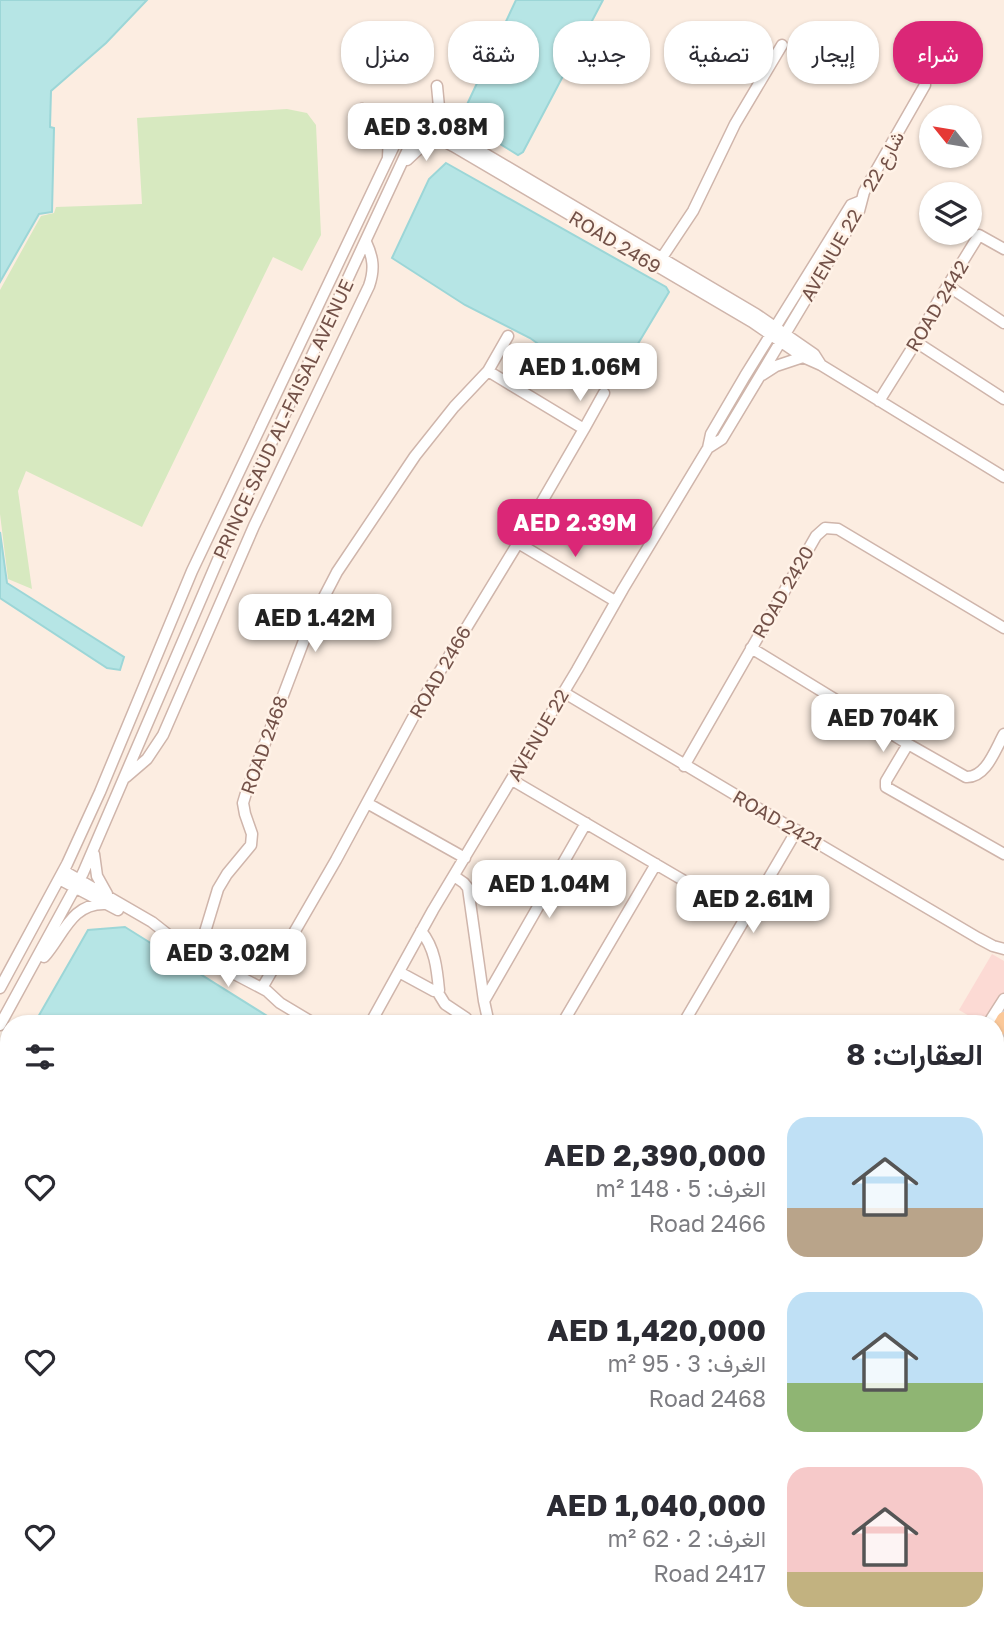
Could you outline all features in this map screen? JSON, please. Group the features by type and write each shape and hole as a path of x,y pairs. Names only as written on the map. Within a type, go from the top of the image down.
{"street":[{"path":"661,258 693,211 735,124 782,45"},
{"name":"شارع 22","path":"861,201 925,85"},
{"path":"437,86 446,137 661,258 783,338 814,354 821,365"},
{"path":"362,109 374,116 385,128 389,146 388,161"},
{"name":"PRINCE SAUD AL-FAISAL AVENUE","path":"0,988 61,875 100,792 192,571 411,110 421,122 229,534 94,849 5,1015"},
{"name":"ROAD 2469","path":"406,121 421,122 754,318"},
{"path":"399,170 423,145 446,137"},
{"name":"AVENUE 22","path":"375,1015 615,601 708,448 711,434 851,205 861,201"},
{"name":"AVENUE 22","path":"708,448 722,439 859,211 861,201"},
{"name":"ROAD 2442","path":"879,401 979,234 1004,249"},
{"path":"124,778 147,759 163,735 254,526 369,286 373,262 366,242"},
{"path":"948,286 1004,323"},
{"path":"754,318 776,313 791,301"},
{"path":"754,318 760,352"},
{"name":"ROAD 2468","path":"198,955 218,889 250,845 252,834 243,803 311,622 347,556 415,456 454,407 488,371 508,336"},
{"path":"783,338 803,358 821,365 1004,477"},
{"path":"916,342 1004,399"},
{"path":"757,380 776,366 803,358"},
{"path":"488,371 584,429"},
{"name":"ROAD 2466","path":"262,988 336,860 423,699 518,543 604,393"},
{"name":"ROAD 2420","path":"684,765 816,536 825,528 838,529 1004,628"},
{"path":"518,543 615,601"},
{"path":"751,648 966,777 975,777 982,772 1004,734"},
{"name":"ROAD 2421","path":"563,692 999,947 1004,958"},
{"path":"908,744 886,781 887,788 1004,854"},
{"path":"512,780 746,917"},
{"path":"367,803 465,858"},
{"path":"484,1001 586,823"},
{"path":"688,1015 797,830"},
{"path":"94,849 97,876 109,901"},
{"path":"567,1015 656,864"},
{"path":"61,875 159,927 185,948 262,988 300,1015"},
{"path":"454,876 468,888 487,1015"},
{"path":"35,961 47,953 66,924 79,911 89,905 109,901"},
{"path":"421,932 431,944 439,988 437,992"},
{"path":"398,972 437,992 445,1004 462,1015"},
{"path":"994,1015 1004,999"}],"shaded area":[{"path":"992,954 1004,961 1002,1015 968,1015 959,1010"}],"green space":[{"path":"287,109 307,113 316,125 321,235 302,271 273,257 142,527 26,471 18,491 32,589 8,579 0,514 0,290 41,216 54,213 56,207 142,204 137,118"}],"water":[{"path":"0,0 147,0 106,43 51,91 50,127 54,128 52,212 39,214 0,282"},
{"path":"516,0 603,0 592,21 553,21 553,84 559,84 523,152 518,155 466,123 464,111 477,84 539,84 539,21 506,21"},
{"path":"446,163 666,287 669,292 615,382 607,383 558,358 530,338 465,305 392,258 429,179"},
{"path":"0,532 7,583 124,657 120,670 107,668 0,598"},
{"path":"125,927 266,1015 39,1015 88,930"}]}
